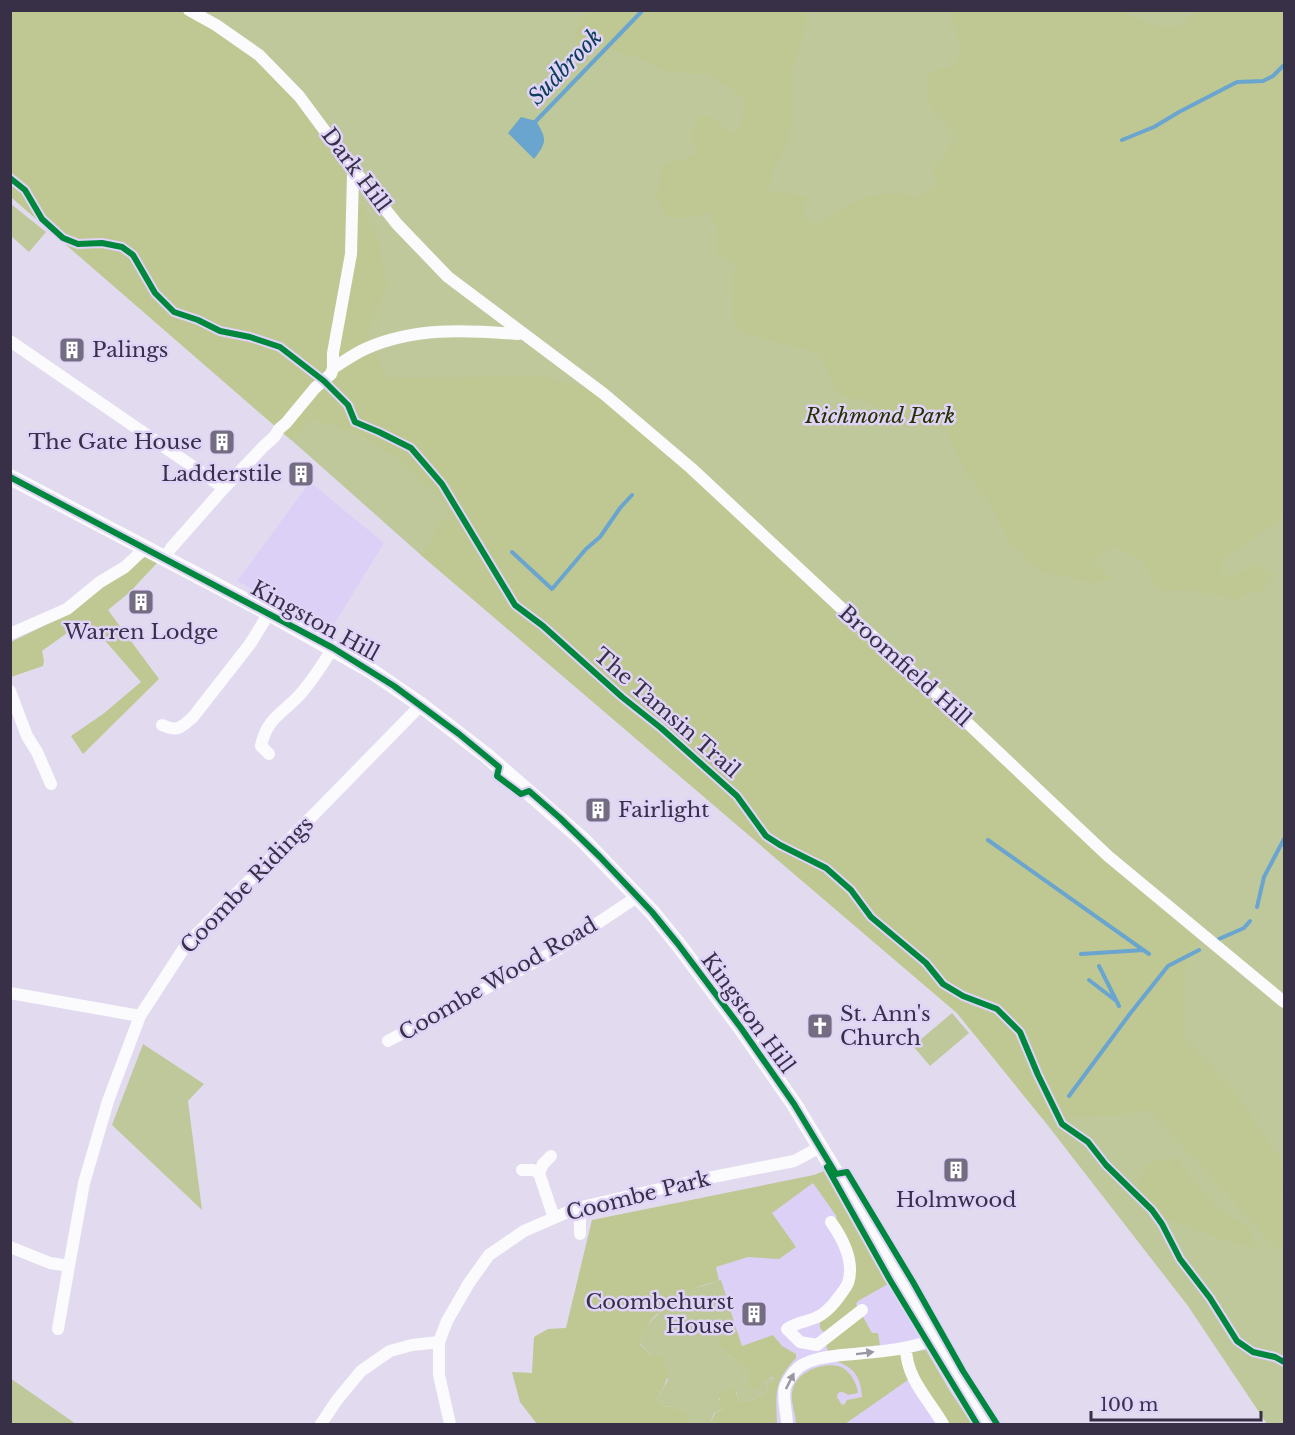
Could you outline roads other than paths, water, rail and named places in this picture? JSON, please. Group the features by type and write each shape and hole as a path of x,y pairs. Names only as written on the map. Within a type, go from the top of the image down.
{"main road":[{"name":"Kingston Hill","path":"10,477 269,613 370,670 421,705 487,756 560,818 594,851 678,944 741,1028 794,1104 987,1425"}],"street":[{"name":"Dark Hill","path":"189,10 216,25 259,56 299,96 397,224 447,277 522,333"},
{"path":"165,558 171,548 224,488 286,423 315,388 331,374 351,254 354,170"},
{"path":"333,368 364,349 406,335 446,331 522,333"},
{"name":"Broomfield Hill","path":"522,333 604,394 691,468 940,697 1108,856 1284,1002"},
{"path":"10,341 224,488"},
{"path":"10,634 66,609 100,582 125,567 145,548"},
{"path":"162,725 172,729 183,727 193,717 250,644 269,613"},
{"path":"269,753 261,746 263,734 274,717 302,693 333,648"},
{"path":"10,691 27,736 51,784"},
{"name":"Coombe Ridings","path":"58,1329 84,1183 108,1101 140,1016 186,945 421,705"},
{"name":"Coombe Wood Road","path":"388,1041 557,951 637,897"},
{"path":"10,993 140,1016"},
{"name":"Coombe Park","path":"450,1425 439,1376 439,1342 447,1321 469,1283 489,1255 524,1231 580,1207 794,1161 820,1147"},
{"path":"551,1156 543,1164 539,1173 554,1218"},
{"path":"522,1170 533,1170 539,1173"},
{"path":"580,1207 580,1234"},
{"path":"831,1222 841,1236 847,1252 850,1269 848,1283 819,1317 793,1324 787,1329 800,1342 817,1345 862,1310"},
{"path":"10,1247 50,1263 69,1266"},
{"path":"788,1425 784,1400 785,1388 799,1366 824,1358 906,1348 934,1339"},
{"path":"321,1425 337,1400 361,1371 390,1351 412,1345 439,1342"},
{"path":"819,1344 824,1358"},
{"path":"906,1348 908,1366 913,1380 943,1425"}],"water":[{"path":"521,117 536,121 544,136 543,144 534,159 508,133"}],"waterway":[{"name":"Sudbrook","path":"536,121 643,10"},
{"path":"1122,140 1154,127 1237,82 1263,81 1273,76 1284,65"},
{"path":"512,552 552,589 586,549 600,537 632,495"},
{"path":"1257,907 1264,877 1284,839"},
{"path":"988,840 1149,954"},
{"path":"1219,939 1244,928 1250,921"},
{"path":"1081,954 1144,950"},
{"path":"1069,1096 1168,966 1199,950"},
{"path":"1099,966 1119,1006"},
{"path":"1089,980 1115,1000"}],"place":[{"name":"Palings","path":"72,350"},
{"name":"The Gate House","path":"222,442"},
{"name":"Ladderstile","path":"301,474"},
{"name":"Warren Lodge","path":"141,602"},
{"name":"Fairlight","path":"598,810"},
{"name":"St. Ann's Church","path":"820,1026"},
{"name":"Holmwood","path":"956,1170"},
{"name":"Coombehurst House","path":"754,1314"}],"park label":[{"name":"Richmond Park","path":"880,416"}]}
